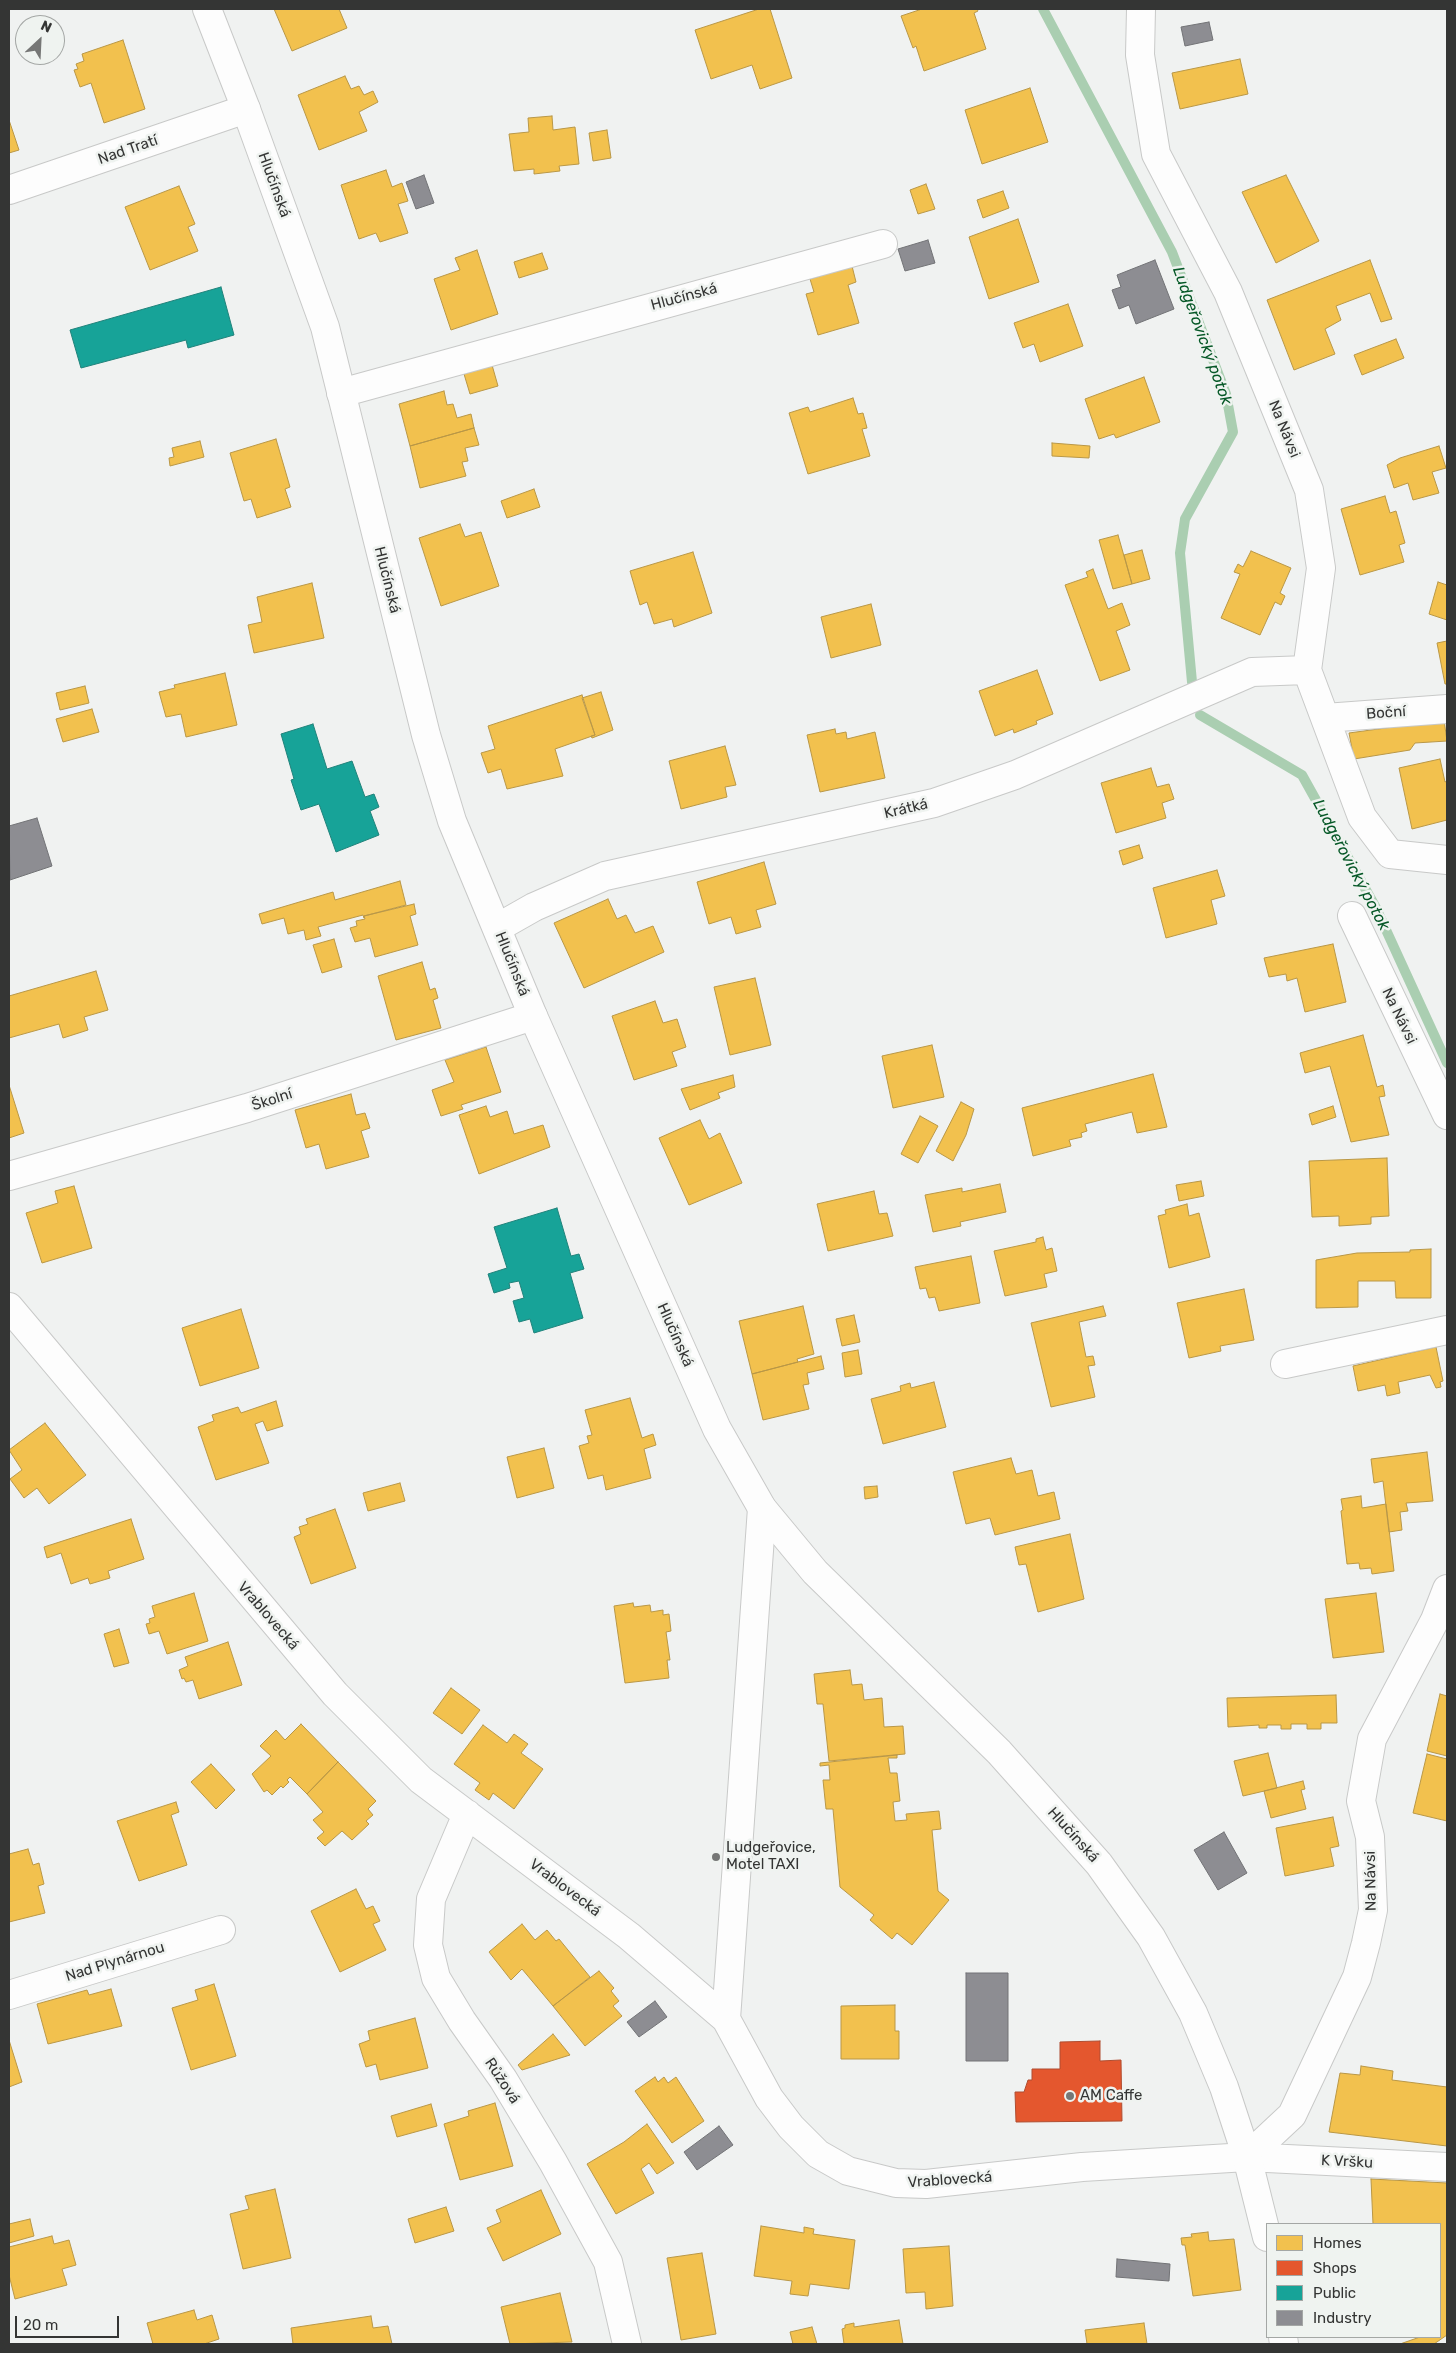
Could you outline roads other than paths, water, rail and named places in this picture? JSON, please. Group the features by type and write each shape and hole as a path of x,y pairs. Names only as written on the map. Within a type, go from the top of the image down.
{"street":[{"name":"Hlučínská","path":"207,9 246,109 325,327 426,735 452,820 534,1016 717,1429 762,1508 816,1572 999,1752 1099,1864 1151,1937 1193,2013 1224,2087 1247,2157 1266,2233"},
{"name":"Na Návsi","path":"1141,9 1140,55 1156,154 1228,292 1309,490 1321,568 1308,670 1325,718 1362,817 1390,854 1447,860"},
{"name":"Nad Tratí","path":"9,190 246,109"},
{"name":"Hlučínská","path":"341,392 883,244"},
{"name":"Krátká","path":"497,928 534,907 605,876 934,802 1015,775 1252,672 1308,670"},
{"name":"Boční","path":"1325,718 1447,709"},
{"name":"Na Návsi","path":"1352,916 1447,1115"},
{"name":"Školní","path":"9,1176 247,1108 534,1016"},
{"name":"Vrablovecká","path":"9,1307 335,1694 421,1780 630,1936 726,2019 769,2098 792,2127 818,2154 848,2171 870,2178 896,2183 926,2184 1082,2167 1247,2157"},
{"path":"1285,1364 1447,1330"},
{"path":"726,2019 762,1508"},
{"name":"Na Návsi","path":"1247,2157 1292,2115 1357,1977 1373,1910 1370,1837 1361,1801 1372,1739 1435,1620 1447,1589"},
{"name":"Růžová","path":"467,1814 431,1899 428,1945 436,1978 462,2021 503,2079 553,2162 608,2262 627,2344"},
{"name":"Nad Plynárnou","path":"9,1994 220,1930"},
{"name":"K Vršku","path":"1247,2157 1447,2167"}],"waterway":[{"name":"Ludgeřovický potok","path":"1043,9 1172,252 1226,394 1233,432 1185,519 1180,553 1192,682"},
{"name":"Ludgeřovický potok","path":"1200,715 1302,775 1376,908 1447,1063"}],"place":[{"name":"Ludgeřovice, Motel TAXI","path":"716,1857"},
{"name":"AM Caffe","path":"1070,2096"}]}
